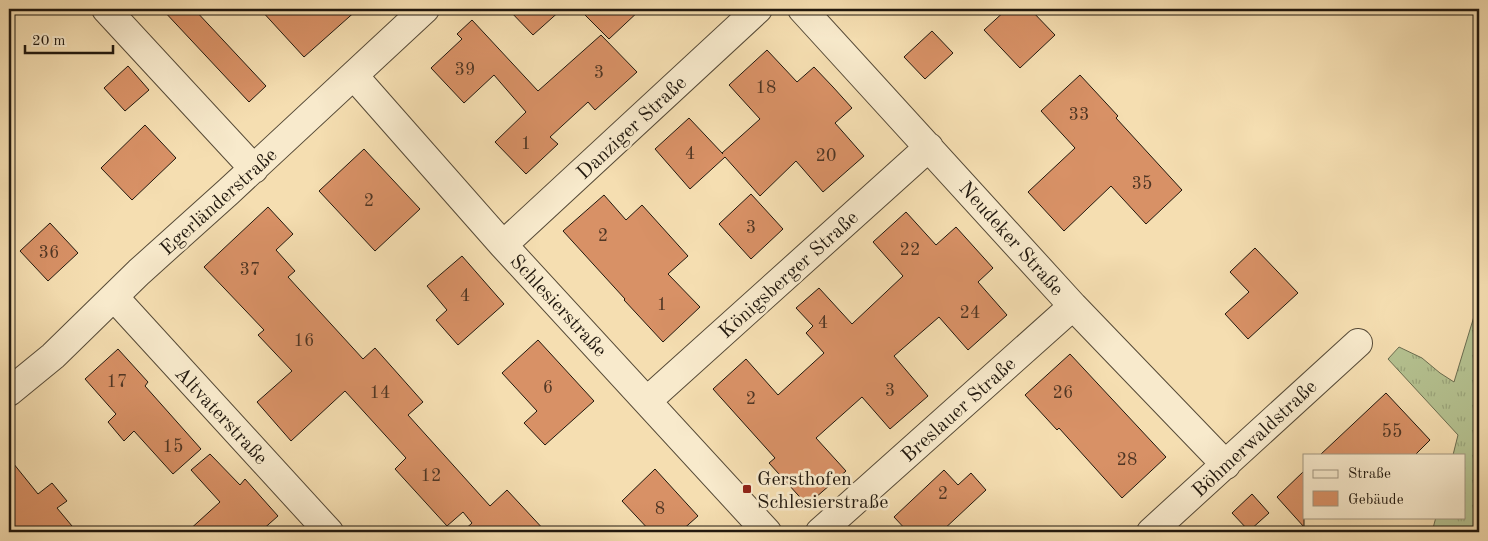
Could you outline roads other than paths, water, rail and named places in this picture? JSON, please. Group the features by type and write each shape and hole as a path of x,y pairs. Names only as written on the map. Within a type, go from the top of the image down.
{"street":[{"path":"106,9 254,169"},
{"name":"Egerländerstraße","path":"9,392 53,356 139,272 254,169 425,9"},
{"name":"Danziger Straße","path":"503,245 758,9"},
{"name":"Neudeker Straße","path":"802,9 1073,306 1226,465"},
{"name":"Schlesierstraße","path":"354,76 503,245 767,532"},
{"name":"Königsberger Straße","path":"647,401 929,147"},
{"name":"Altvaterstraße","path":"114,297 329,532"},
{"name":"Breslauer Straße","path":"820,532 1073,306"},
{"name":"Böhmerwaldstraße","path":"1151,532 1358,344"}],"place":[{"name":"Gersthofen Schlesierstraße","path":"747,489"}]}
